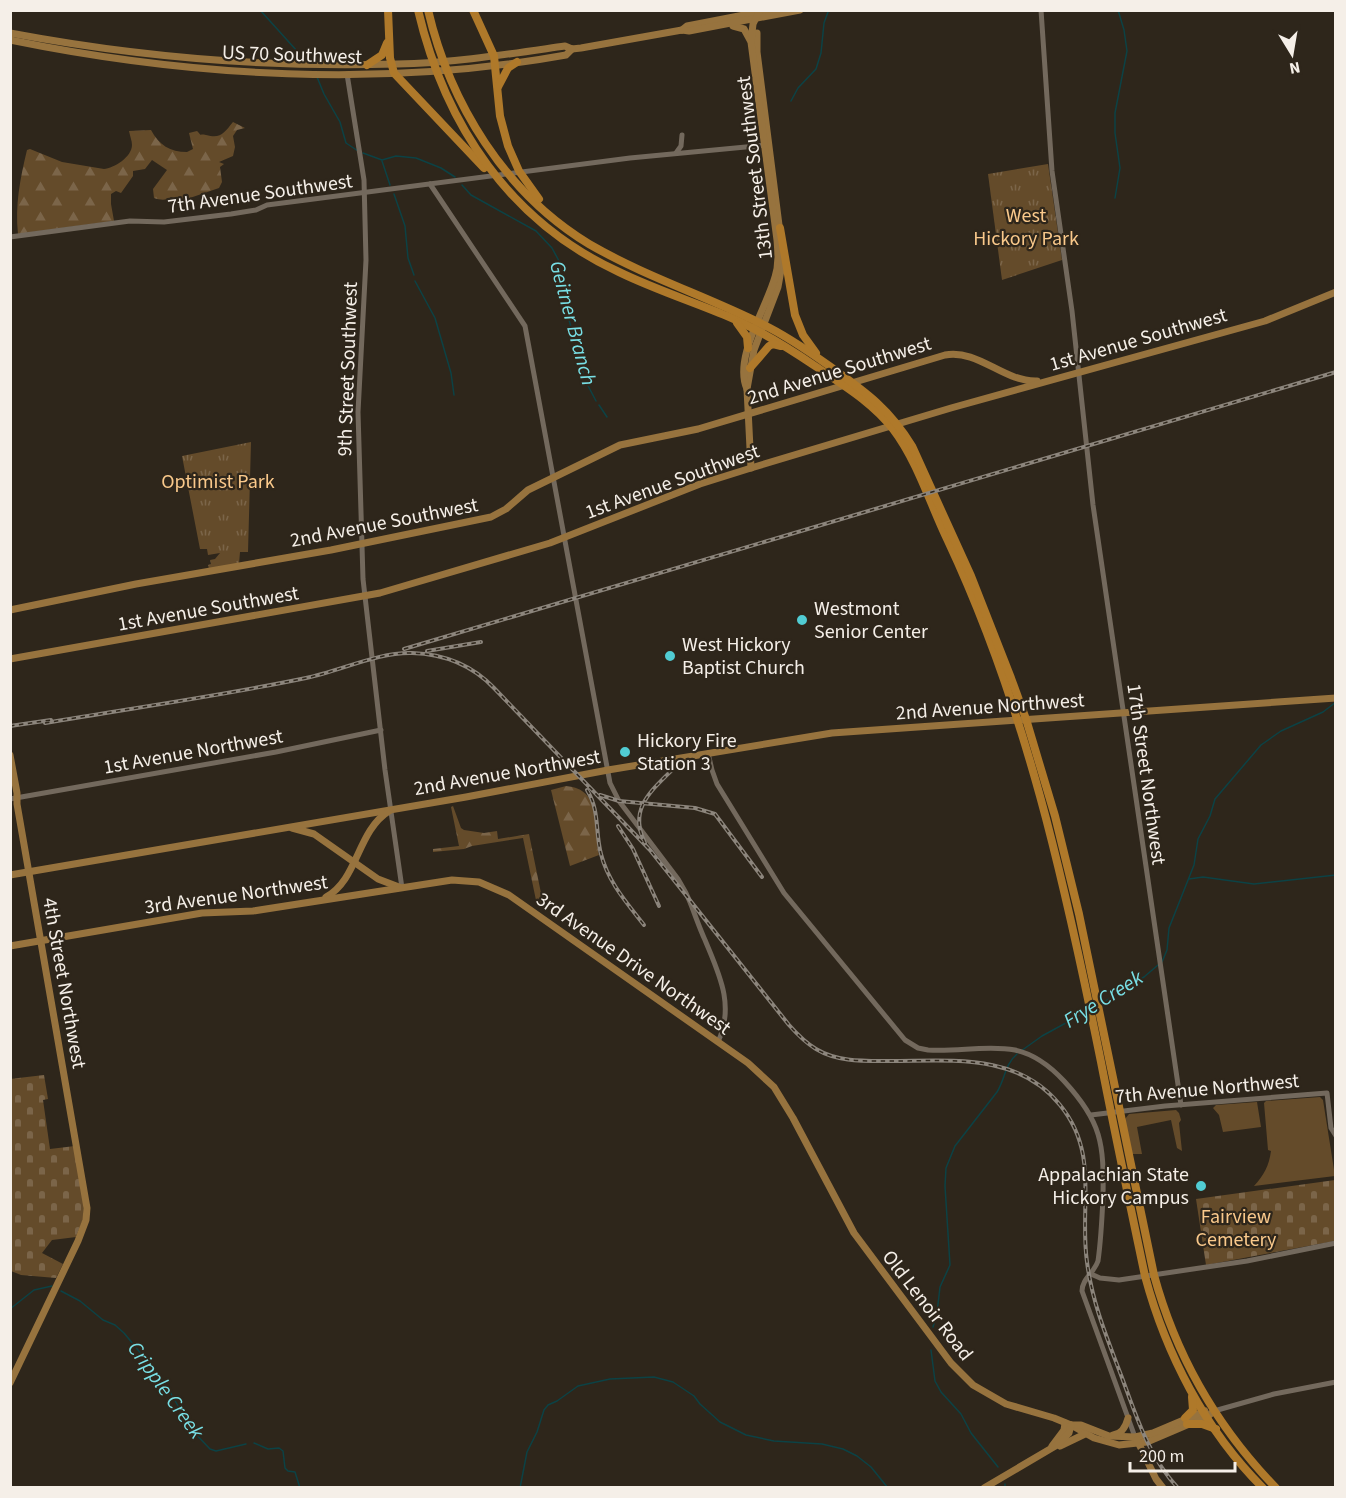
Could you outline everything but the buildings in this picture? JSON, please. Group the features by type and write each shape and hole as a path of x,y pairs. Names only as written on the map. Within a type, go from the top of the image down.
{"highway":[{"path":"367,65 385,51 388,10"},
{"path":"418,10 439,80 453,112 478,153 517,200"},
{"path":"428,10 441,57 456,94 490,150 517,183 547,213 602,250 759,327 824,363 877,401 902,429 912,446 971,576 1022,719 1064,886 1150,1275 1169,1348 1188,1385 1208,1413 1276,1488"},
{"path":"473,10 494,60 500,117 514,162 527,184 555,215 602,250"},
{"path":"388,25 393,68 507,192 546,228 588,256 622,274 759,327 871,405 884,417 906,448 964,576 1022,719"},
{"path":"498,87 508,68 517,62"},
{"path":"780,228 795,315 809,345 824,363"},
{"path":"730,317 745,332 748,348"},
{"path":"750,368 769,346 778,345 796,352"},
{"path":"1150,1275 1216,1430 1263,1488"},
{"path":"1188,1385 1194,1405 1186,1421 1216,1430"}],"main road":[{"name":"US 70 Southwest","path":"682,30 687,26 800,10"},
{"name":"US 70 Southwest","path":"10,40 79,53 175,65 275,73 347,74 393,68 465,68 565,46 572,49 682,30 689,32 762,14"},
{"name":"13th Street Southwest","path":"747,389 744,384 744,368 748,348 781,275 783,258 751,42 752,28 762,14"},
{"name":"13th Street Southwest","path":"751,468 747,389 759,327 778,262 756,44 762,14"},
{"path":"704,29 738,26 744,29 751,42"},
{"name":"US 70 Southwest","path":"10,33 141,54 212,61 367,65 393,68"},
{"name":"US 70 Southwest","path":"419,67 464,59 517,62 566,55 572,49"},
{"name":"1st Avenue Southwest","path":"10,659 365,597 566,538 700,484 1077,372 1265,321 1335,292"},
{"name":"2nd Avenue Southwest","path":"10,610 491,518 506,509 528,490 621,445 698,429 938,357 958,354 972,357 1020,380 1055,379"},
{"name":"2nd Avenue Northwest","path":"10,875 832,733 1335,698"},
{"name":"4th Street Northwest","path":"10,755 14,799 29,872 87,1208 86,1218 65,1270 10,1383"},
{"path":"318,900 332,894 337,889 372,826 391,810"},
{"path":"287,828 300,829 314,834 378,879 402,888"},
{"name":"3rd Avenue Northwest","path":"10,946 217,910 249,911 452,880 467,881"},
{"name":"3rd Avenue Drive Northwest","path":"467,881 487,884 509,895 756,1070 774,1087 793,1118 842,1213"},
{"name":"Old Lenoir Road","path":"842,1213 862,1245 936,1345 965,1378 982,1391 1006,1404 1068,1424 1085,1434 1110,1443 1137,1440"},
{"path":"1163,1488 1156,1479 1137,1440 1160,1438 1186,1421 1208,1413"},
{"path":"1109,1436 1121,1432 1128,1418"},
{"path":"1049,1450 1068,1424"},
{"name":"Old Lenoir Road","path":"1068,1424 1081,1425 1109,1436 1137,1440"},
{"path":"984,1488 1049,1450 1085,1434"}],"street":[{"name":"17th Street Northwest","path":"1041,10 1052,171 1072,311 1086,446 1181,1105"},
{"name":"9th Street Southwest","path":"347,74 363,165 364,193 366,266 358,394 361,544 372,665 402,888"},
{"path":"675,153 681,146 682,135"},
{"path":"675,153 767,145"},
{"name":"7th Avenue Southwest","path":"10,237 130,221 164,222 231,214 256,210 267,205 675,153"},
{"path":"430,184 525,326 611,785 619,801 686,892 723,985 725,1017 718,1042"},
{"name":"1st Avenue Northwest","path":"14,799 276,752 381,730"},
{"path":"358,735 376,735 382,742"},
{"path":"708,753 715,778 784,894 905,1040 918,1048 928,1050 997,1048 1024,1053 1042,1062 1060,1077 1091,1115 1102,1143 1104,1163 1099,1255 1095,1269 1082,1285 1082,1296 1137,1440"},
{"name":"7th Avenue Northwest","path":"1091,1115 1326,1093 1335,1135"},
{"path":"1091,1274 1112,1280 1247,1261 1335,1243"},
{"path":"1208,1413 1274,1394 1335,1382"}],"green space":[{"path":"233,122 245,128 237,130 233,136 235,147 233,156 219,162 224,164 220,167 222,182 219,188 181,201 171,197 163,200 154,198 153,189 167,170 152,160 145,169 133,171 133,176 121,193 116,191 111,194 114,221 18,234 19,192 27,150 30,149 62,162 104,169 113,167 129,154 132,145 129,131 151,130 166,147 175,151 187,152 193,149 189,133 197,131 201,135 219,136"},
{"name":"West Hickory Park","path":"1048,164 1062,260 1002,280 988,174"},
{"name":"Optimist Park","path":"251,442 248,552 240,552 239,564 209,569 210,560 215,559 220,553 208,555 207,549 200,549 182,456"},
{"path":"566,786 586,794 591,802 596,822 599,855 570,866 551,790"},
{"path":"453,806 461,828 464,830 484,833 497,831 498,839 529,834 543,903 537,905 523,838 464,849 433,852 433,849 459,846 451,807"},
{"path":"44,1075 48,1099 43,1100 50,1149 75,1146 84,1201 83,1219 76,1237 52,1240 42,1253 63,1264 56,1278 21,1275 11,1271 10,1079"},
{"path":"1320,1097 1323,1100 1335,1176 1254,1186 1266,1170 1271,1151 1268,1150 1264,1103"},
{"path":"1257,1102 1261,1127 1223,1132 1219,1115 1213,1108 1216,1105"},
{"path":"1176,1110 1181,1120 1179,1123 1182,1151 1177,1148 1171,1120 1137,1127 1142,1154 1132,1154 1125,1119 1129,1114"},
{"name":"Fairview Cemetery","path":"1335,1180 1335,1241 1206,1265 1196,1199"}],"waterway":[{"name":"Geitner Branch","path":"260,10 306,61"},
{"path":"1115,198 1120,168 1115,133 1115,113 1127,51 1118,10"},
{"path":"791,101 798,88 816,69 828,12"},
{"name":"Geitner Branch","path":"317,77 340,122 346,143 358,151"},
{"name":"Geitner Branch","path":"363,153 382,160 396,156 416,158 441,168 455,177"},
{"path":"382,161 390,185"},
{"name":"Geitner Branch","path":"462,185 471,195 536,231 552,248 559,261 569,320 584,378 596,401"},
{"path":"394,194 405,226 408,258 414,275"},
{"path":"415,281 435,318 451,373 454,395"},
{"name":"Geitner Branch","path":"599,405 607,417"},
{"name":"Frye Creek","path":"1162,962 1167,950 1169,928 1194,865 1198,839 1210,816 1215,799 1261,745 1281,731 1323,712 1336,702"},
{"path":"1189,879 1203,877 1254,884 1336,875"},
{"name":"Frye Creek","path":"1101,1004 1144,977 1158,965"},
{"name":"Frye Creek","path":"1021,1051 1042,1036 1086,1012"},
{"name":"Frye Creek","path":"933,1327 940,1287 950,1265 946,1168 955,1146 997,1092 1010,1062 1017,1054"},
{"name":"Cripple Creek","path":"10,1309 34,1290 52,1286"},
{"name":"Cripple Creek","path":"61,1291 80,1301 103,1320 115,1325 124,1333 165,1383 191,1429 210,1449 216,1451 246,1444"},
{"name":"Frye Creek","path":"931,1350 935,1381 941,1392 961,1414 971,1433 998,1467"},
{"name":"Cripple Creek","path":"520,1488 527,1452 548,1405 578,1386 610,1379 654,1377 673,1382 694,1396 720,1422 746,1435 774,1441 822,1444 843,1449 871,1467 888,1488"},
{"name":"Cripple Creek","path":"254,1443 268,1449 279,1448 283,1451 285,1468 295,1472 300,1488"}],"railway":[{"path":"404,649 1336,372"},
{"path":"427,651 481,642"},
{"path":"45,723 274,684 399,654 424,654 446,658 476,673 494,688 650,850 789,1025 809,1044 824,1053 848,1060 954,1061 1001,1067 1022,1075 1042,1087 1060,1105 1080,1142 1084,1161 1085,1241 1089,1277 1096,1306 1144,1434 1159,1462 1178,1488"},
{"path":"10,726 51,720"},
{"path":"645,843 640,831 639,820 644,802 673,769"},
{"path":"587,790 594,806 599,846 608,874 644,925"},
{"path":"600,795 619,801 695,808 715,814 762,877"},
{"path":"618,826 633,849 659,906"}],"place":[{"name":"Westmont Senior Center","path":"802,620"},
{"name":"West Hickory Baptist Church","path":"670,656"},
{"name":"Hickory Fire Station 3","path":"625,752"},
{"name":"Appalachian State Hickory Campus","path":"1201,1186"}]}
